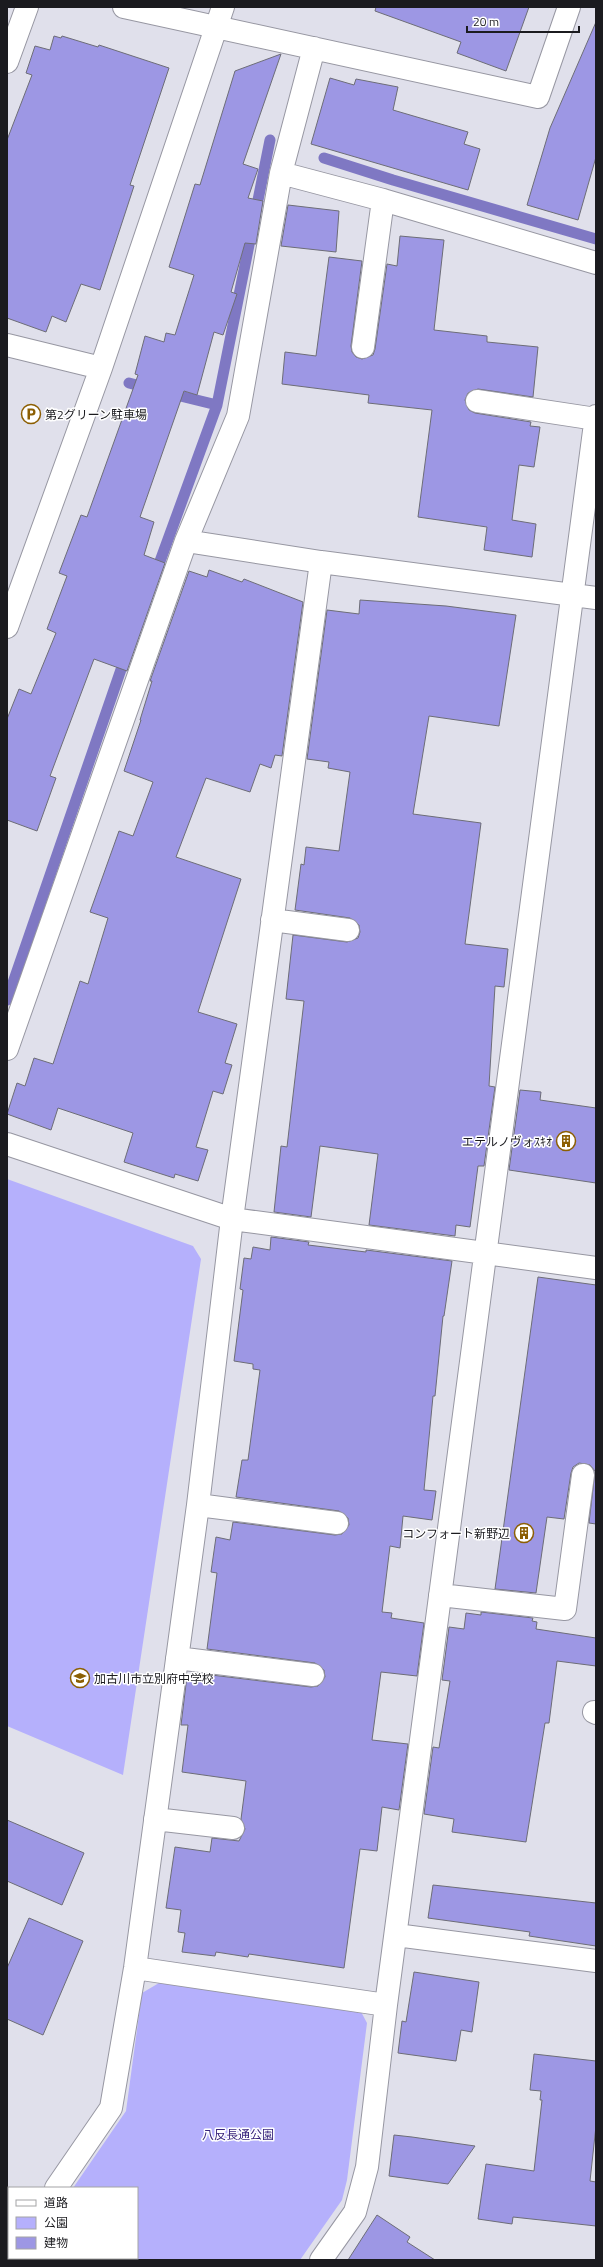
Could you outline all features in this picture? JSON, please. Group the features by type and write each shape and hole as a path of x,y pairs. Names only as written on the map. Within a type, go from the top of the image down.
{"street":[{"path":"7,62 27,7"},
{"path":"124,7 538,97 569,7"},
{"path":"7,627 101,368 223,7"},
{"path":"7,1049 186,541 238,416 281,173 314,48"},
{"path":"281,173 383,200 596,263"},
{"path":"363,347 383,200"},
{"path":"7,345 101,368"},
{"path":"321,2260 355,2212 367,2167 386,2005 486,1253 571,594 596,417 477,401"},
{"path":"186,541 321,562 596,598"},
{"path":"57,2187 111,2108 135,1968 198,1505 232,1219 321,562"},
{"path":"272,920 348,930"},
{"path":"7,1144 232,1219 596,1268"},
{"path":"440,1595 565,1610 582,1475"},
{"path":"198,1505 337,1523"},
{"path":"177,1658 314,1674"},
{"path":"155,1819 233,1828"},
{"path":"396,1935 596,1961"},
{"path":"135,1968 386,2005"}],"green space":[{"name":"加古川市立別府中学校","path":"7,1179 193,1246 201,1259 123,1775 7,1726"},
{"name":"八反長通公園","path":"159,1983 359,2008 367,2023 347,2180 342,2200 300,2260 23,2260 138,2259 138,2187 74,2187 126,2111 142,1993"}],"building":[{"path":"376,7 529,7 506,71 457,53 461,42 375,11"},
{"path":"596,22 596,157 578,220 527,205 550,128"},
{"path":"54,36 61,38 62,36 98,47 99,45 169,68 130,185 134,186 100,290 81,284 66,322 52,316 46,332 7,318 7,140 32,75 26,73 35,46 50,50"},
{"path":"281,54 243,164 258,169 248,198 263,201 256,244 245,243 231,292 237,294 223,335 214,332 197,395 184,391 140,517 154,522 144,555 165,563 127,671 94,659 50,776 56,778 37,831 7,820 7,719 19,689 31,694 56,633 47,629 67,576 59,573 81,515 87,517 138,375 135,374 145,336 164,342 166,333 175,335 194,275 169,267 195,184 200,185 235,71"},
{"path":"330,78 354,85 356,79 398,87 393,110 468,132 464,144 480,149 468,190 311,144"},
{"path":"288,205 339,211 336,252 281,246"},
{"path":"400,236 444,240 434,330 487,336 487,342 538,347 533,397 478,389 468,393 465,400 469,410 475,413 531,422 530,426 540,427 534,467 519,465 512,520 536,524 532,557 484,550 487,527 418,517 432,410 368,403 369,395 282,384 285,352 316,356 329,257 362,261 351,346 352,352 356,357 362,359 373,355 387,264 397,266"},
{"path":"209,570 242,582 244,579 303,602 282,756 275,755 271,768 260,764 250,792 206,778 176,857 241,879 198,1012 237,1024 225,1063 232,1065 223,1094 213,1091 196,1147 208,1150 198,1181 175,1174 174,1178 124,1162 133,1133 58,1108 51,1130 7,1114 17,1083 25,1086 34,1058 53,1064 80,981 88,984 108,918 90,912 119,831 133,836 153,782 124,771 141,720 152,681 150,681 189,571 207,577"},
{"path":"360,600 446,606 516,615 499,726 429,716 413,814 481,823 465,944 508,949 504,987 495,986 489,1086 495,1087 484,1166 478,1166 470,1227 456,1225 455,1236 369,1225 378,1154 320,1146 311,1217 274,1212 281,1146 287,1147 304,1001 286,999 293,935 347,942 358,938 360,932 359,925 350,918 295,910 301,864 304,865 306,847 339,851 350,772 328,768 329,762 307,759 327,610 359,614"},
{"name":"エテルノヴォｽｷｵ","path":"520,1090 541,1092 540,1100 596,1108 596,1183 509,1170"},
{"path":"271,1237 309,1242 308,1245 366,1252 366,1250 452,1261 443,1316 435,1396 433,1396 424,1490 436,1491 432,1520 403,1516 400,1548 390,1546 382,1612 392,1613 391,1618 424,1623 417,1676 381,1672 372,1740 408,1744 399,1810 382,1807 377,1851 360,1849 344,1968 249,1954 248,1957 216,1952 215,1956 182,1952 185,1933 178,1932 181,1910 166,1908 175,1847 210,1852 212,1838 239,1841 245,1829 241,1819 246,1781 182,1772 188,1725 181,1725 187,1676 203,1677 203,1674 311,1687 318,1686 325,1677 324,1670 315,1663 207,1649 217,1573 211,1572 216,1537 230,1540 233,1522 335,1535 342,1534 349,1525 348,1518 339,1511 236,1497 242,1460 248,1460 260,1370 253,1369 253,1364 234,1361 243,1290 240,1289 244,1258 251,1259 253,1247 270,1250"},
{"path":"538,1277 596,1285 596,1524 589,1523 595,1471 590,1465 579,1463 573,1467 571,1473 564,1519 547,1517 536,1593 495,1589"},
{"path":"481,1612 533,1618 532,1621 537,1622 536,1629 596,1638 596,1666 557,1661 549,1723 545,1723 526,1842 452,1832 454,1819 424,1814 433,1747 439,1748 450,1681 442,1680 449,1627 464,1629 466,1613 481,1615"},
{"path":"7,1820 84,1853 62,1905 7,1881"},
{"path":"433,1885 596,1903 596,1946 529,1936 530,1932 428,1918"},
{"path":"29,1918 83,1941 43,2035 7,2019 7,1968"},
{"path":"414,1972 479,1982 472,2032 461,2030 456,2061 398,2053 402,2021 406,2022"},
{"path":"534,2054 596,2061 596,2126 590,2181 596,2182 596,2226 513,2217 512,2224 478,2219 486,2164 534,2171 542,2100 540,2100 541,2091 530,2090"},
{"path":"394,2135 475,2146 448,2184 389,2176"},
{"path":"377,2215 410,2237 407,2242 435,2260 348,2260"}],"waterway":[{"path":"155,575 217,405 270,140"},
{"path":"324,158 393,180 596,239"},
{"path":"129,383 148,388"},
{"path":"168,393 217,405"},
{"path":"7,1000 126,655"}],"place":[{"name":"第2グリーン駐車場","path":"31,414"},
{"name":"エテルノヴォｽｷｵ","path":"566,1141"},
{"name":"コンフォート新野辺","path":"524,1533"},
{"name":"加古川市立別府中学校","path":"80,1678"}]}
